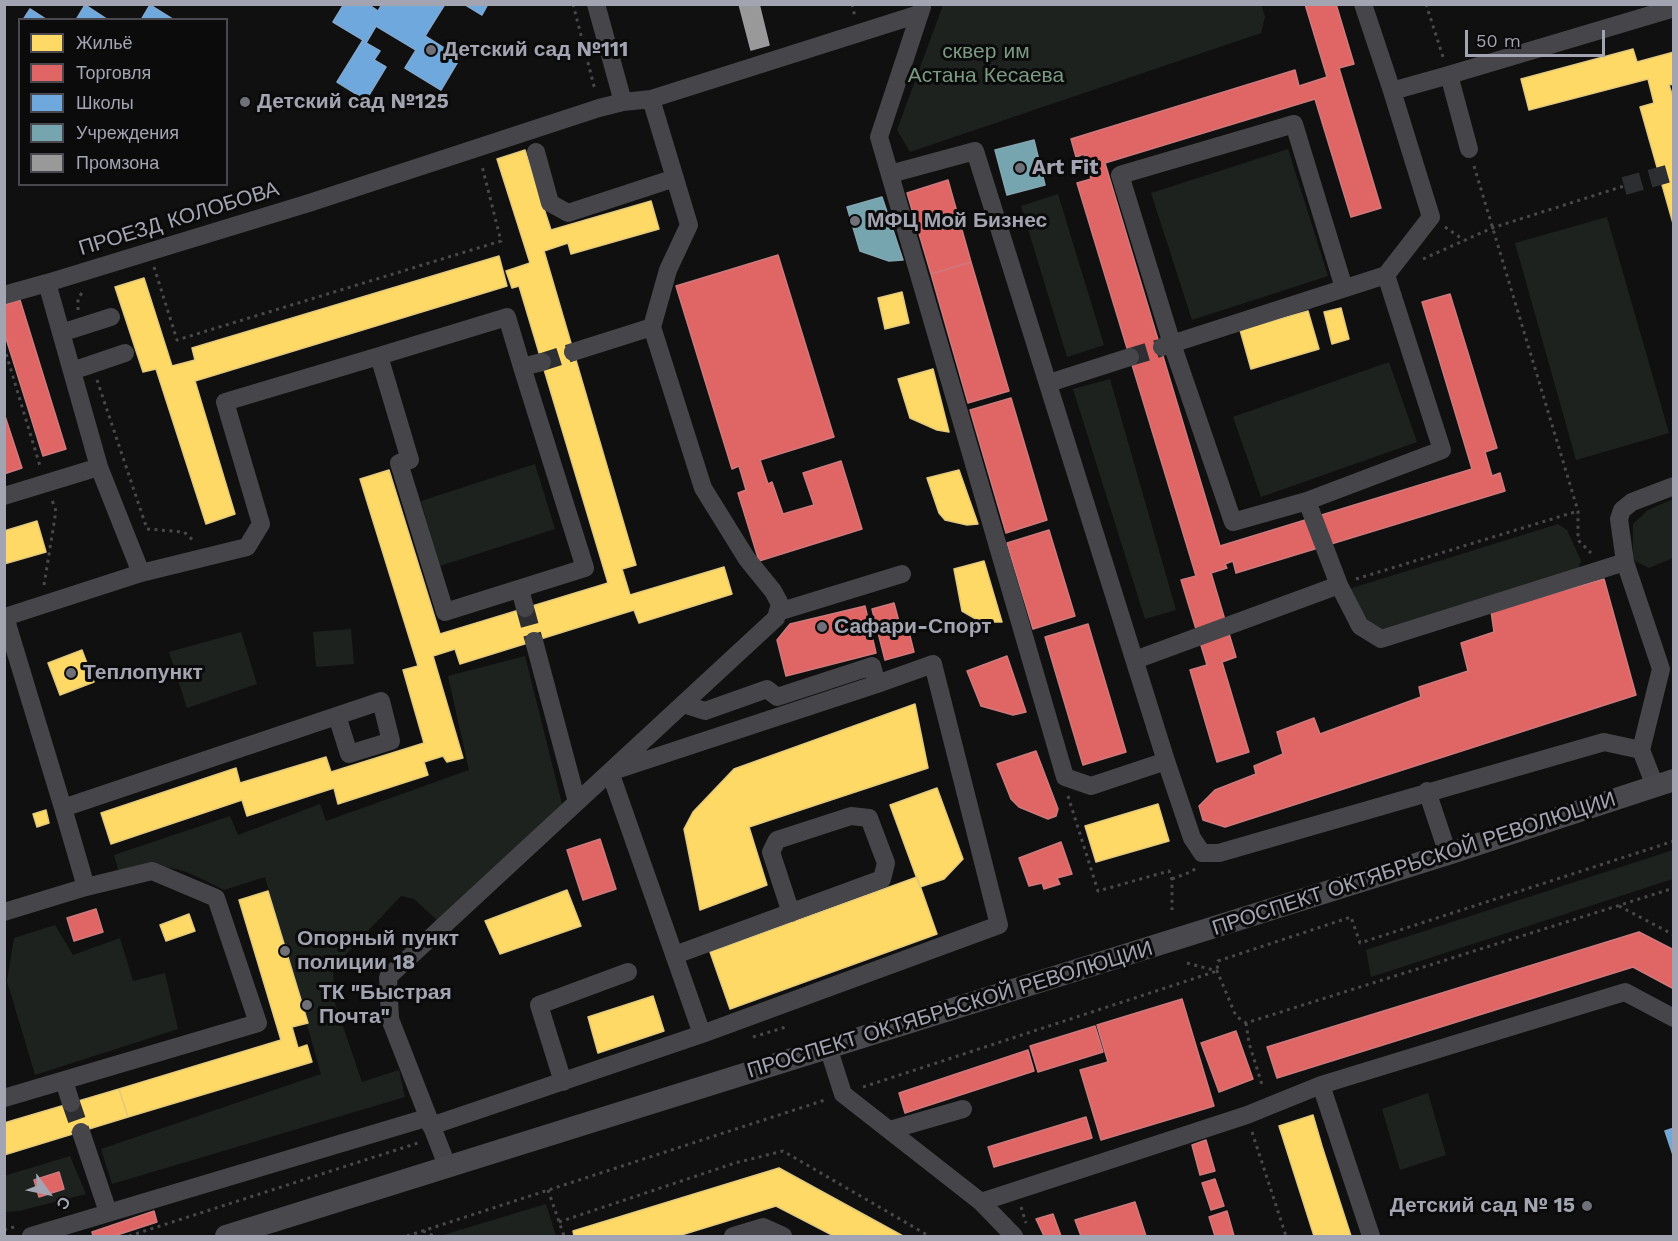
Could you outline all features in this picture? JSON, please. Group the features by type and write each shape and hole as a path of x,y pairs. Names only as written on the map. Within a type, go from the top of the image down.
{"main road":[{"name":"ПРОСПЕКТ ОКТЯБРЬСКОЙ РЕВОЛЮЦИИ","path":"226,1236 1448,854 1664,783"}],"street":[{"path":"596,4 623,102"},
{"path":"1166,346 1386,275 1431,217 1363,4"},
{"path":"1392,91 1674,8"},
{"name":"ПРОЕЗД КОЛОБОВА","path":"4,295 309,203 599,108 623,102 651,99 920,9"},
{"path":"920,9 879,137 1065,777 1091,786 1166,761"},
{"path":"1449,75 1469,149"},
{"path":"448,1168 390,1019 388,977 776,618 780,604 773,591 747,559 702,488 652,327 668,270 689,225 651,99"},
{"path":"1344,288 1294,124 1120,175 1166,346 1233,522 1307,501 1442,450 1386,275"},
{"path":"536,152 550,203 568,213 675,178"},
{"path":"890,174 975,152 1166,761 1192,838 1202,853 1219,853 1427,791 1604,742 1641,750 1664,783"},
{"path":"47,283 99,467 141,573"},
{"path":"61,333 111,317"},
{"path":"86,887 5,617 141,573 247,547 261,524 225,402 507,317 585,568 446,612 399,463 410,460 379,356"},
{"path":"573,352 652,327"},
{"path":"72,371 125,353"},
{"path":"1049,383 1130,357"},
{"path":"522,368 542,362"},
{"path":"4,496 99,467"},
{"path":"1641,750 1667,666 1625,562 1618,519 1622,510 1632,502 1674,486"},
{"path":"1307,501 1339,585 1360,626 1381,639 1607,570 1625,562"},
{"path":"778,612 902,574"},
{"path":"1135,660 1339,585"},
{"path":"520,589 525,608"},
{"path":"534,641 577,802"},
{"path":"31,1236 108,1212 432,1127 702,1034 999,925 933,664 610,772"},
{"path":"683,704 705,711 767,689 777,697 872,666 877,684"},
{"path":"63,808 337,716"},
{"path":"610,772 702,1034"},
{"path":"1427,791 1448,854"},
{"path":"675,955 791,913 882,879 885,863 869,818 851,816 777,840 771,852 791,913"},
{"path":"4,912 86,887 152,871 216,898 258,1023 4,1098"},
{"path":"563,1082 539,1005 628,972"},
{"path":"981,1202 1247,1114 1321,1085 1625,992 1674,1018"},
{"path":"828,1047 843,1094 981,1202 1014,1236"},
{"path":"64,1081 71,1103"},
{"path":"1321,1085 1371,1236"},
{"path":"890,1130 963,1109"},
{"path":"81,1132 108,1212"},
{"path":"733,1236 764,1227 783,1236"}],"path":[{"path":"573,4 599,108"},
{"path":"1426,4 1449,75"},
{"path":"1469,149 1578,511 1578,540 1607,570"},
{"path":"164,262 153,266 177,340 501,241 481,160"},
{"path":"1416,262 1492,228 1624,186"},
{"path":"1431,217 1464,240"},
{"path":"82,326 78,299 84,289"},
{"path":"4,346 45,483 56,511 41,605"},
{"path":"92,364 147,529"},
{"path":"1339,585 1578,511"},
{"path":"122,527 184,532 212,555"},
{"path":"1065,777 1071,809 1098,891 1169,871 1172,879 1172,910"},
{"path":"1268,1105 1249,1043 1246,1023 1236,1016 1217,971 1218,960 1351,917 1360,943 1674,841"},
{"path":"1172,879 1193,871"},
{"path":"1246,1023 1674,888"},
{"path":"1618,906 1674,935"},
{"path":"1187,963 1217,971"},
{"path":"407,1236 1217,971"},
{"path":"1247,1114 1286,1236"},
{"path":"129,1236 432,1127"},
{"path":"559,1222 735,1162 783,1151 929,1236"},
{"path":"548,1190 564,1236"},
{"path":"422,1231 434,1236"}],"green space":[{"name":"сквер им Астана Кесаева","path":"1261,4 1265,17 1261,33 910,152 897,130 943,5"},
{"path":"1288,149 1328,276 1192,320 1151,193"},
{"path":"1058,194 1104,345 1067,357 1021,206"},
{"path":"1607,217 1669,433 1576,460 1515,243"},
{"path":"1389,362 1417,442 1261,497 1233,417"},
{"path":"1110,379 1176,610 1145,619 1073,389"},
{"path":"535,464 555,529 440,566 421,501"},
{"path":"1673,499 1673,558 1649,568 1633,560 1633,524 1648,510"},
{"path":"1558,524 1567,530 1581,561 1578,569 1382,631 1367,623 1349,589"},
{"path":"351,629 354,664 316,667 313,632"},
{"path":"241,632 257,684 187,708 169,652"},
{"path":"525,656 562,804 438,921 414,899 401,896 333,968 335,1003 362,1082 399,1070 405,1097 112,1184 101,1149 321,1074 265,877 224,890 184,871 174,869 151,868 119,873 114,855 230,816 238,835 320,804 326,821 469,770 448,676"},
{"path":"1673,850 1673,879 1371,977 1366,950"},
{"path":"55,925 73,955 120,938 133,981 165,973 178,1029 35,1075 7,981 14,938"},
{"path":"1428,1093 1446,1155 1400,1170 1382,1109"},
{"path":"70,1156 86,1194 19,1211 5,1212 4,1176"},
{"path":"546,1204 556,1236 440,1236"}],"building: Жильё":[{"path":"1633,49 1637,62 1674,52 1674,84 1669,85 1674,100 1674,227 1640,107 1654,103 1648,79 1529,110 1521,79"},
{"path":"525,150 551,230 651,201 659,229 571,254 568,243 544,251 636,565 622,569 630,595 724,567 732,594 639,623 634,610 460,664 455,649 433,656 463,758 447,762 443,756 424,762 428,775 338,804 334,788 247,816 242,800 111,844 101,813 236,768 240,783 326,757 331,772 424,743 403,670 418,666 360,479 389,470 440,634 608,583 519,286 512,288 506,271 530,263 497,159"},
{"path":"499,256 507,286 195,381 235,514 206,524 156,369 143,372 115,287 144,278 172,366 195,360 192,348"},
{"path":"902,292 909,323 885,329 878,298"},
{"path":"1341,308 1349,339 1332,344 1324,312"},
{"path":"1308,311 1319,349 1251,369 1240,330"},
{"path":"933,369 949,432 937,430 910,418 898,379"},
{"path":"959,470 978,524 967,525 945,520 939,513 927,478"},
{"path":"37,521 46,552 4,564 4,531"},
{"path":"984,561 1002,622 981,622 962,611 954,569"},
{"name":"Теплопункт","path":"82,650 94,682 60,695 48,663"},
{"path":"915,704 928,768 749,827 767,885 700,910 684,829 693,812 734,769"},
{"path":"937,788 963,859 944,879 920,887 890,805"},
{"path":"1158,804 1169,841 1096,862 1085,826"},
{"path":"46,810 49,823 37,827 33,814"},
{"path":"917,877 937,934 730,1009 710,952"},
{"path":"567,890 581,926 500,954 485,921"},
{"path":"268,891 308,1023 292,1027 298,1048 307,1045 312,1062 128,1117 119,1089 281,1040 239,900"},
{"path":"189,914 195,931 166,941 160,925"},
{"path":"653,996 664,1031 598,1053 588,1017"},
{"path":"119,1089 128,1117 4,1155 4,1123"},
{"path":"1313,1115 1351,1236 1314,1236 1279,1126"},
{"path":"779,1168 903,1236 834,1236 776,1206 678,1236 574,1236 573,1231"}],"building: Торговля":[{"path":"1305,4 1336,4 1354,64 1339,68 1381,208 1351,217 1315,99 1105,163 1220,546 1472,469 1422,302 1450,294 1497,448 1485,452 1492,476 1500,473 1505,491 1236,573 1233,561 1225,564 1227,568 1211,573 1236,657 1222,662 1249,752 1217,762 1190,670 1207,665 1181,580 1196,576 1077,183 1091,179 1084,154 1076,157 1071,139 1295,70 1299,86 1327,77"},
{"path":"948,180 971,262 931,274 907,193"},
{"path":"778,255 834,437 760,460 768,484 772,482 783,514 814,505 803,473 841,461 862,529 759,561 738,493 746,490 739,466 732,469 676,286"},
{"path":"971,262 1009,391 968,403 931,274"},
{"path":"20,300 66,449 43,456 4,332 4,305"},
{"path":"1011,398 1047,520 1006,533 970,410"},
{"path":"4,413 22,468 4,474"},
{"path":"1049,530 1075,616 1033,629 1007,543"},
{"path":"1604,579 1636,695 1225,827 1203,820 1199,806 1215,790 1256,774 1254,766 1283,754 1277,732 1314,718 1320,734 1421,697 1419,687 1468,671 1461,643 1494,632 1491,611"},
{"path":"894,603 902,633 909,632 914,652 885,660 872,609"},
{"path":"865,606 876,653 786,676 777,640 790,624"},
{"path":"1088,624 1126,752 1083,765 1045,637"},
{"path":"1007,656 1026,712 1013,715 981,706 967,671"},
{"path":"1036,751 1058,809 1056,816 1048,819 1019,807 1011,799 997,764"},
{"path":"600,839 616,889 583,900 567,850"},
{"path":"1061,842 1072,874 1057,878 1060,884 1044,889 1042,883 1029,886 1019,858"},
{"path":"96,909 103,932 74,941 67,918"},
{"path":"1639,932 1674,950 1674,989 1633,967 1277,1078 1267,1047"},
{"path":"1182,999 1214,1106 1101,1140 1080,1070 1108,1062 1097,1025"},
{"path":"1095,1026 1103,1052 1038,1072 1030,1046"},
{"path":"1236,1031 1253,1079 1219,1092 1201,1043"},
{"path":"1028,1050 1034,1071 905,1113 899,1093"},
{"path":"1086,1117 1092,1138 994,1167 988,1147"},
{"path":"1206,1140 1215,1171 1200,1175 1192,1145"},
{"path":"59,1172 64,1189 39,1197 34,1180"},
{"path":"1215,1179 1224,1206 1211,1210 1202,1183"},
{"path":"1135,1202 1146,1236 1081,1236 1075,1220"},
{"path":"154,1211 157,1222 114,1236 93,1236 92,1232"},
{"path":"1227,1211 1234,1236 1215,1236 1209,1217"},
{"path":"1053,1214 1061,1236 1044,1236 1036,1219"}],"building: Школы":[{"path":"344,4 368,4 378,11 382,4 445,4 425,36 460,58 441,90 405,68 416,50 376,26 366,43 380,51 374,60 386,67 366,100 337,82 363,40 333,22"},
{"path":"464,4 488,4 482,15"},
{"path":"85,5 105,18 77,18"},
{"path":"150,5 171,18 142,18"},
{"path":"30,9 44,18 24,18"},
{"path":"1674,1128 1674,1158 1665,1131"}],"building: Учреждения":[{"path":"1034,140 1045,185 1007,195 995,150"},
{"path":"882,197 903,260 889,261 860,251 847,207"}],"building: Промзона":[{"path":"739,4 759,4 769,45 751,50"}],"tunnel":[{"path":"1624,186 1674,172"},
{"path":"1130,357 1160,348"},
{"path":"542,362 573,352"},
{"path":"525,608 534,641"},
{"path":"71,1103 81,1132"}],"place":[{"name":"Детский сад №111","path":"431,50"},
{"name":"Детский сад №125","path":"245,102"},
{"name":"Art Fit","path":"1020,168"},
{"name":"МФЦ Мой Бизнес","path":"855,221"},
{"name":"Сафари-Спорт","path":"822,627"},
{"name":"Теплопункт","path":"71,673"},
{"name":"Опорный пункт полиции 18","path":"285,951"},
{"name":"ТК \"Быстрая Почта\"","path":"307,1005"},
{"name":"Детский сад № 15","path":"1587,1206"}]}
